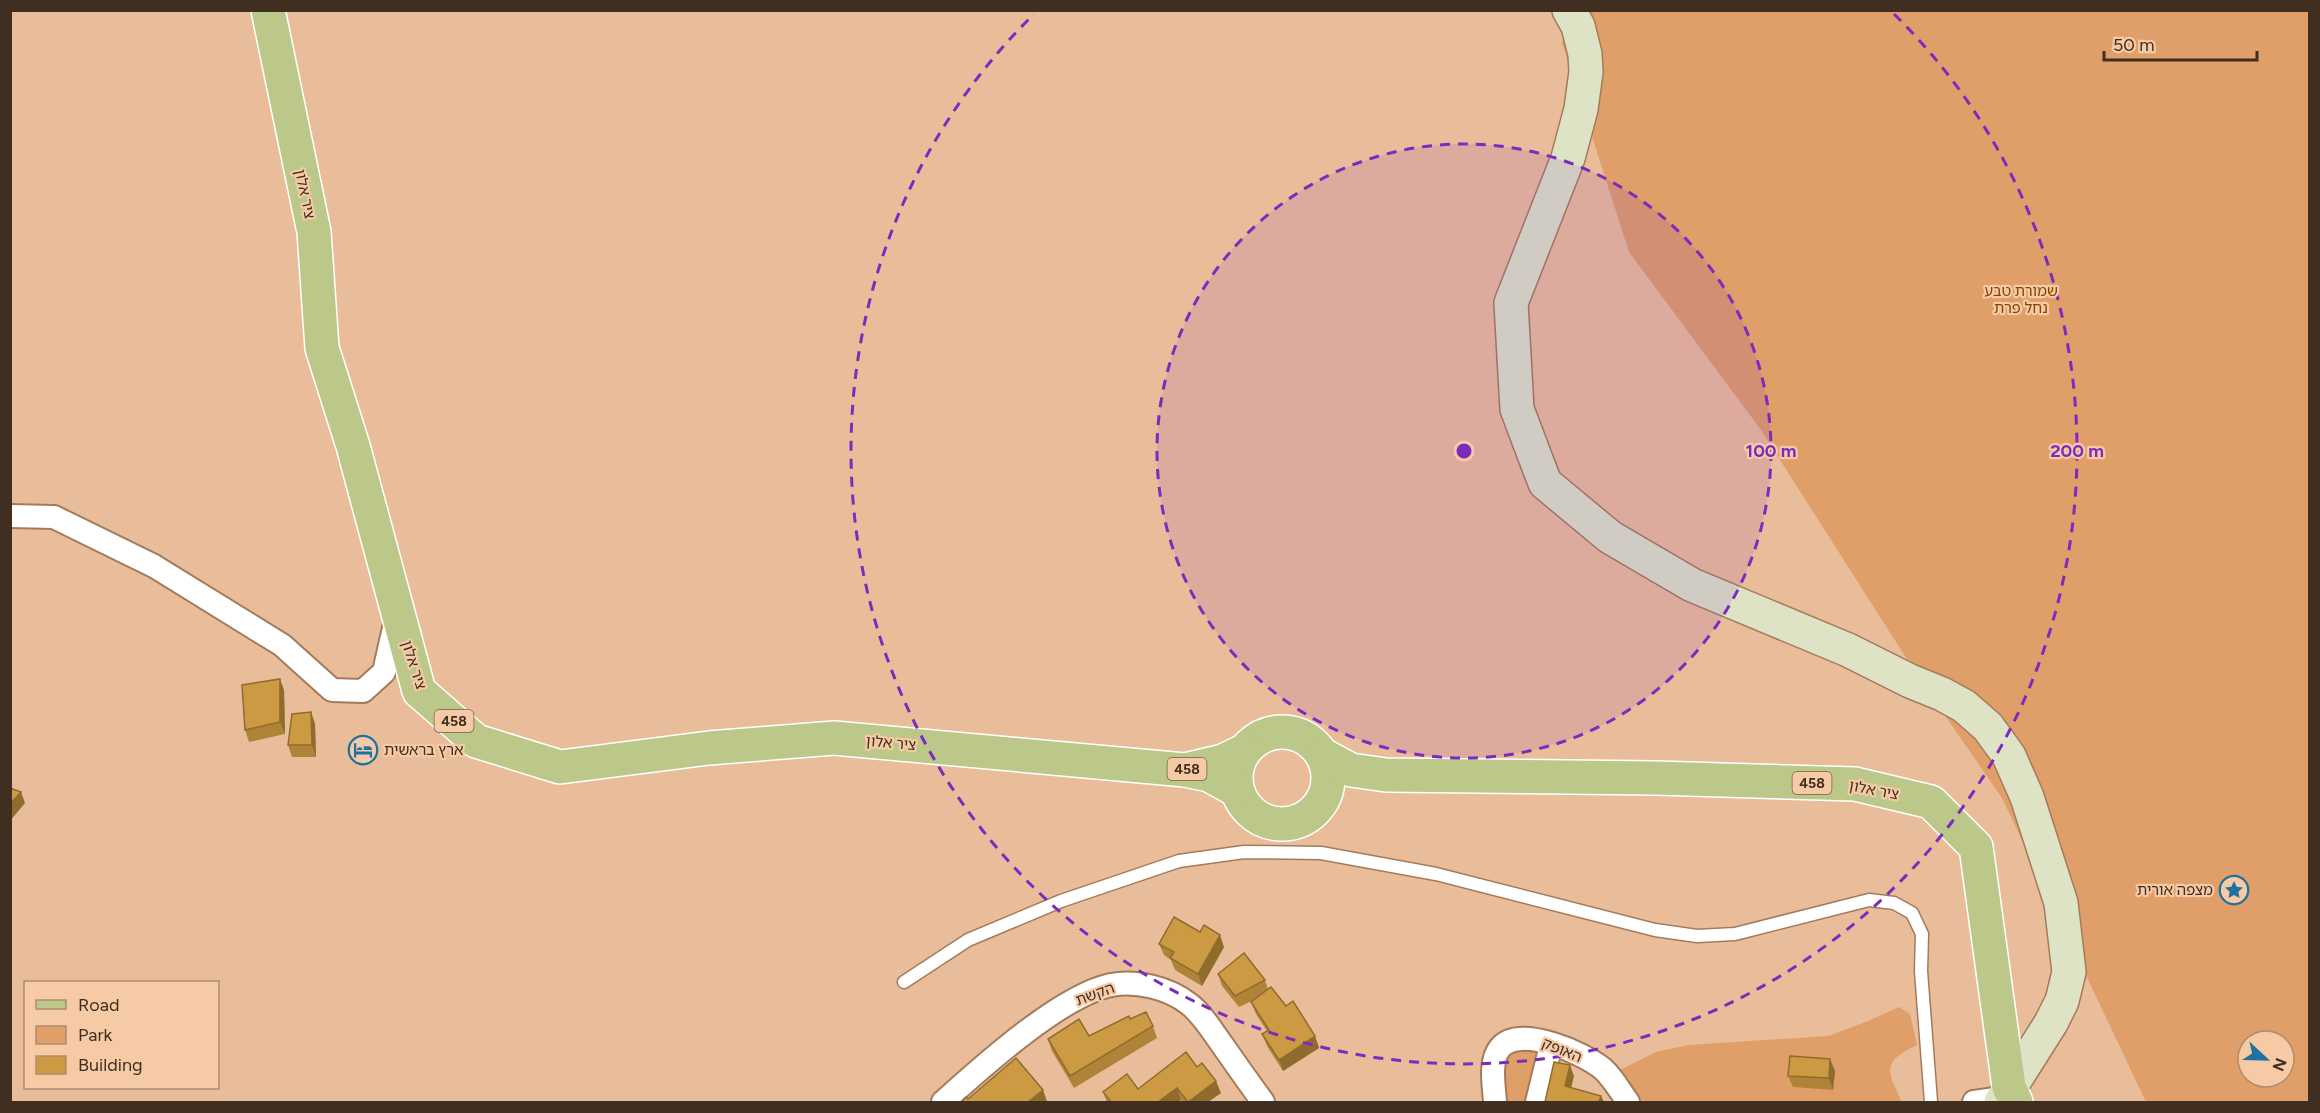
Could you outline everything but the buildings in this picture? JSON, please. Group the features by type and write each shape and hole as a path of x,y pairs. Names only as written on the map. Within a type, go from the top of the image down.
{"main road":[{"name":"ציר אלון","path":"268,10 314,232 322,348 353,446 419,691 476,741 560,767 709,748 834,738 1185,770 1209,775 1238,791"},
{"path":"1290,732 1309,740 1323,755 1329,774 1328,785 1320,804 1305,818 1285,824 1275,824 1256,816 1242,801 1238,791 1236,770 1244,751 1251,743 1269,733 1290,732"},
{"name":"ציר אלון","path":"1185,770 1223,761 1244,751"},
{"name":"ציר אלון","path":"1323,755 1351,771 1386,775 1656,778 1855,784 1931,802 1976,847 2000,1099"},
{"name":"ציר אלון","path":"1320,804 1338,792 1386,775"}],"street":[{"path":"1569,10 1578,26 1585,54 1586,72 1581,109 1568,158 1511,303 1517,409 1545,483 1610,537 1692,585 1848,650 1942,694 1964,705 1988,727 2009,756 2027,797 2061,903 2069,972 2062,1001 2051,1023 2000,1099"},
{"path":"10,516 54,517 154,566 282,645 332,690 363,691 384,672 398,612"},
{"name":"הקשת","path":"943,1102 987,1062 1080,996 1111,985 1136,984 1160,989 1189,1004 1202,1017 1263,1102"},
{"name":"האופק","path":"1495,1102 1494,1067 1500,1048 1514,1038 1537,1039 1581,1055 1603,1069 1628,1102"},
{"path":"1537,1102 1551,1045"}],"lane":[{"path":"904,982 968,940 1061,901 1179,861 1244,852 1321,853 1436,874 1656,930 1697,936 1735,934 1869,900 1894,903 1912,913 1922,934 1921,980 1931,1102"}],"green space":[{"name":"שמורת טבע נחל פרת","path":"1575,10 2309,11 2309,1102 2146,1102 2002,798 1919,678 1761,430 1629,252 1562,43"},
{"path":"1899,1007 1910,1014 1917,1045 1897,1057 1890,1068 1893,1082 1902,1102 1639,1102 1620,1070 1656,1052 1689,1045 1828,1036"},
{"path":"1527,1046 1538,1055 1531,1102 1503,1102 1504,1073 1508,1060 1517,1047"}],"place":[{"name":"ארץ בראשית","path":"363,750"},
{"name":"מצפה אורית","path":"2234,890"}]}
